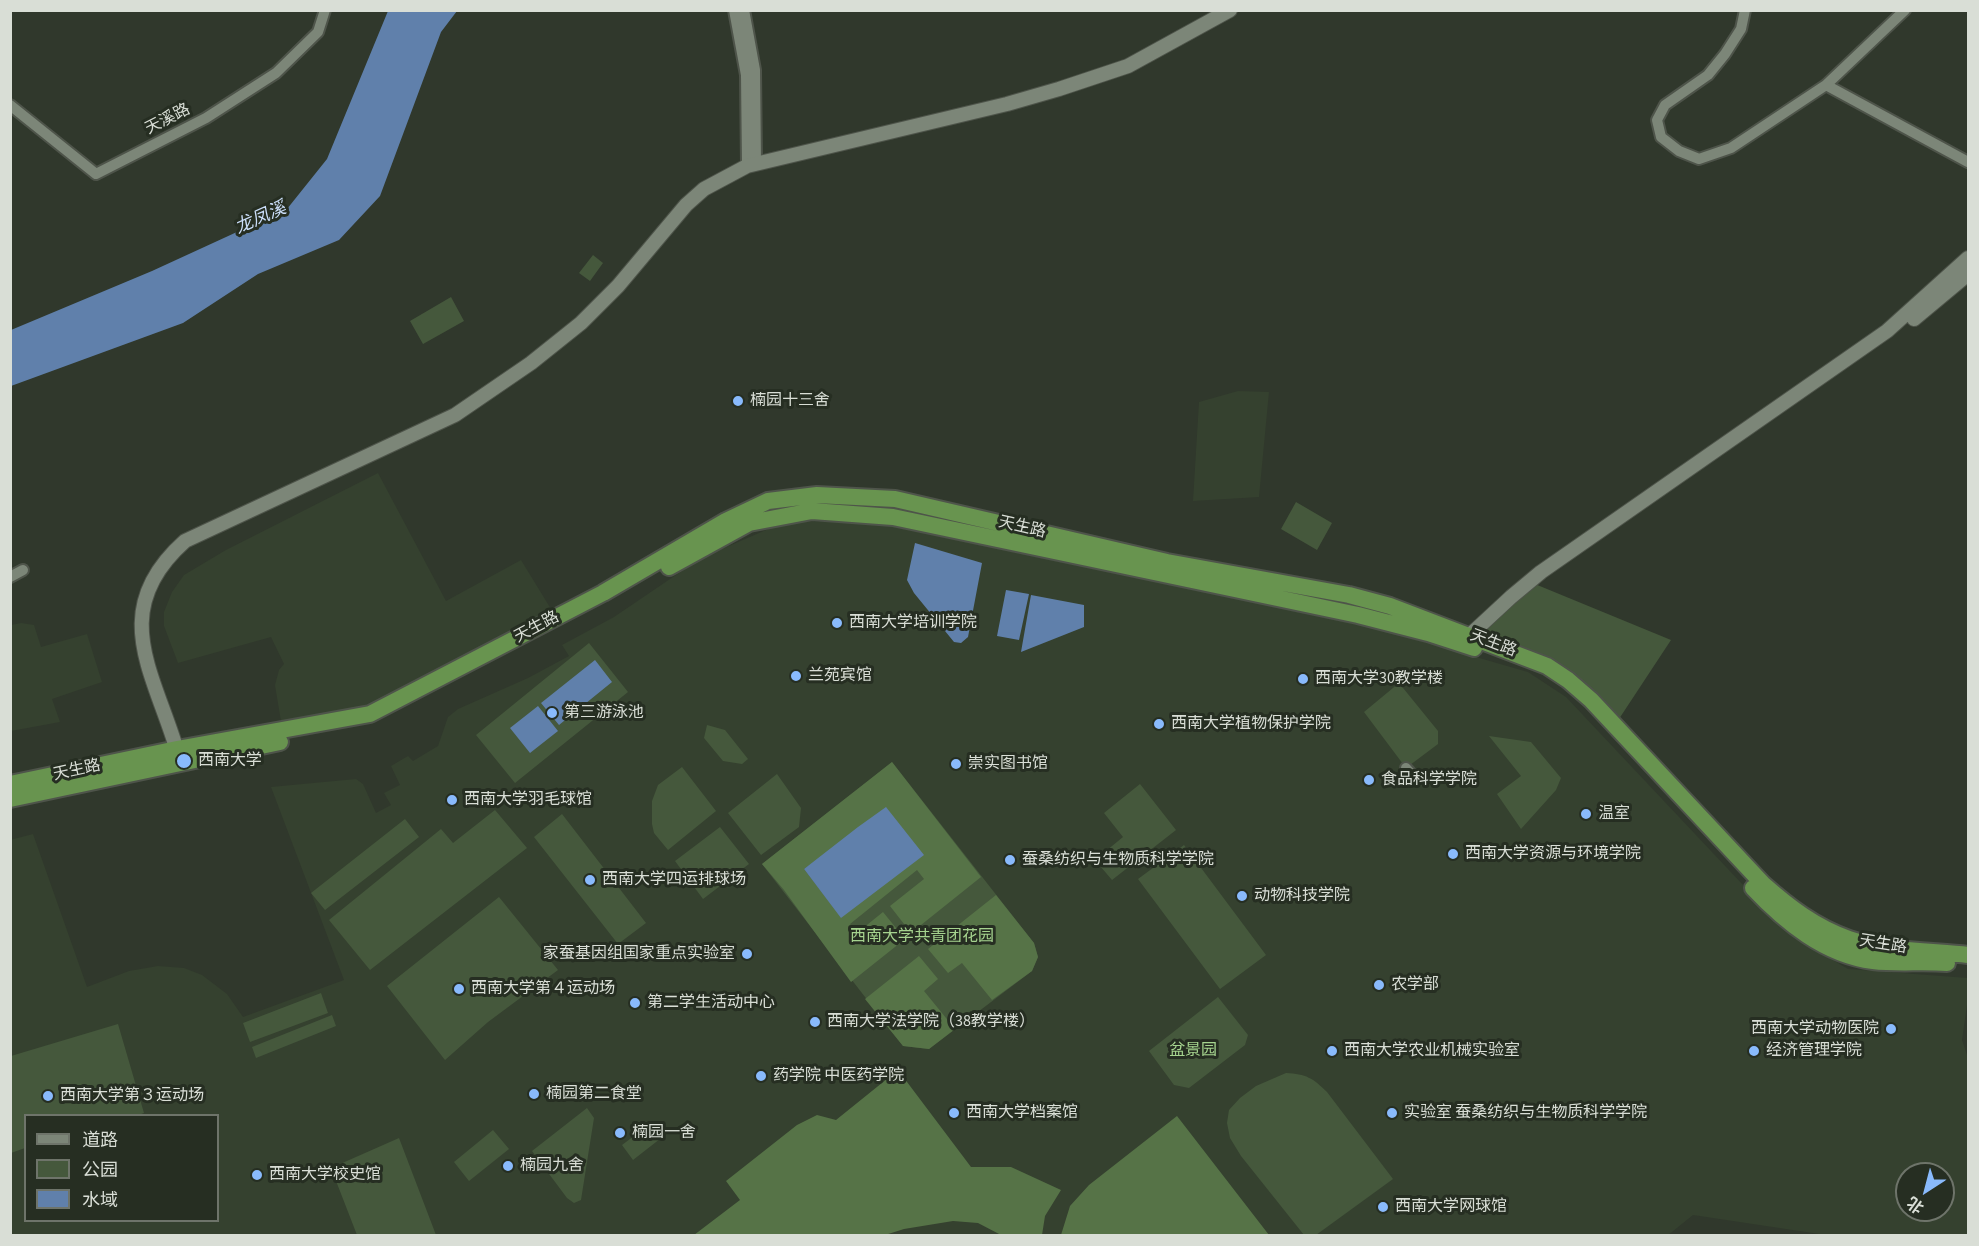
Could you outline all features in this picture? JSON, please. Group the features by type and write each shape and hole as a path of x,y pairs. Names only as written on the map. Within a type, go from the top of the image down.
{"highway":[{"name":"天生路","path":"10,799 179,756 370,714 603,593 726,520 768,501 817,495 895,499 1167,562 1349,595 1390,606 1547,666 1591,700 1763,884 1794,911 1850,939 1884,946 1968,955"},
{"name":"天生路","path":"10,784 179,756 252,747 376,724 609,601 749,523 812,512 893,517 1358,615 1428,633 1522,665 1562,687 1755,891 1785,919 1814,939 1845,955 1871,960 1936,962 1968,966"}],"street":[{"name":"天溪路","path":"10,105 96,174 206,118 276,73 318,32 325,10"},
{"path":"734,10 746,75 751,164"},
{"path":"744,10 755,70 751,164"},
{"path":"179,756 146,659 141,641 141,623 146,596 158,571 185,541 455,415 531,363 581,323 618,286 686,205 705,189 751,164 1007,104 1059,89 1128,66 1230,10"},
{"path":"1745,10 1741,29 1725,54 1708,75 1665,105 1657,120 1661,137 1679,151 1699,159 1731,148 1826,85 1905,10"},
{"path":"1826,85 1968,162"},
{"path":"1470,636 1541,572 1887,331 1968,258"},
{"path":"1794,396 1894,335 1968,274"},
{"path":"10,577 23,570"},
{"path":"1406,768 1415,778"}],"shaded area":[{"path":"1238,391 1269,392 1259,497 1193,501 1199,402"},
{"path":"378,473 446,601 521,560 551,609 366,710 282,727 275,685 279,670 284,664 271,637 178,663 164,626 164,612 172,592 184,575 226,550"},
{"name":"西南大学","path":"787,521 871,522 1375,628 1528,672 1566,697 1776,920 1804,943 1848,969 1968,978 1968,998 1962,1040 1968,1058 1968,1235 1826,1235 1693,1215 1667,1236 11,1235 10,840 33,834 87,987 129,971 158,966 184,968 202,975 227,994 243,1017 344,980 271,787 356,779 363,784 376,813 391,805 384,793 400,785 391,766 408,756 413,761 438,746 448,717 458,709 528,678 569,656 562,645 614,617 701,558"},
{"path":"21,623 34,625 41,647 87,634 102,682 52,699 60,722 11,731 11,625"}],"green space":[{"path":"593,255 603,263 590,281 579,273"},
{"path":"451,297 464,321 423,344 410,321"},
{"path":"1296,502 1332,523 1317,550 1281,529"},
{"path":"1530,582 1671,640 1615,725 1568,680 1470,635"},
{"name":"第三游泳池","path":"589,643 628,692 515,783 476,735"},
{"path":"1399,683 1438,731 1438,744 1406,768 1364,712"},
{"path":"707,725 725,730 748,759 742,764 723,761 704,738"},
{"path":"1489,736 1531,742 1561,778 1556,790 1521,829 1497,794 1521,776"},
{"name":"西南大学共青团花园","path":"892,762 1034,943 1038,957 1032,971 929,1049 903,1046 762,864"},
{"path":"892,762 981,877 911,933 890,906 924,879 917,870 850,924 857,933 883,912 905,939 851,982 784,890 762,864","holes":["825,854 842,918 804,869"]},
{"path":"682,767 716,811 668,850 654,833 652,801 658,785"},
{"path":"777,774 801,808 799,827 761,855 728,813"},
{"path":"1140,784 1176,830 1112,880 1095,860 1123,837 1104,813"},
{"path":"495,810 527,848 370,970 329,920 441,829 453,843"},
{"name":"西南大学四运排球场","path":"562,814 646,923 618,944 534,837"},
{"path":"405,819 419,837 325,910 311,893"},
{"path":"720,827 749,864 703,899 675,861"},
{"path":"1184,845 1266,955 1220,989 1138,879"},
{"path":"996,895 1034,943 1038,957 1032,971 992,1000 962,963 948,973 928,949"},
{"path":"499,897 558,970 488,1022 445,1060 387,986"},
{"path":"919,956 938,979 924,991 955,1029 929,1049 903,1046 865,999"},
{"path":"321,993 328,1013 250,1042 243,1023"},
{"name":"盆景园","path":"1218,997 1248,1035 1245,1045 1189,1088 1174,1085 1149,1051"},
{"path":"332,1015 336,1026 256,1058 252,1047"},
{"path":"118,1024 144,1113 24,1114 24,1148 11,1153 11,1056"},
{"path":"898,1070 971,1167 1011,1167 1061,1190 1045,1216 1042,1235 1001,1235 978,1223 953,1221 904,1229 885,1235 694,1235 740,1200 726,1181 797,1125 817,1115 836,1120"},
{"path":"1286,1073 1299,1074 1318,1083 1393,1179 1316,1235 1304,1235 1241,1156 1230,1138 1227,1123 1229,1110 1240,1098 1256,1086"},
{"path":"587,1108 594,1118 581,1200 574,1203 567,1198 532,1151"},
{"path":"1177,1116 1269,1235 1061,1235 1070,1206 1089,1185"},
{"path":"654,1121 665,1135 633,1160 622,1145"},
{"path":"493,1130 509,1149 469,1181 454,1162"},
{"path":"399,1138 436,1235 357,1235 331,1168"}],"water":[{"path":"388,11 457,11 441,32 380,196 339,240 258,274 183,323 11,386 11,330 152,271 287,209 327,159"},
{"path":"915,543 982,563 968,637 961,643 954,642 914,593 907,580"},
{"path":"1006,590 1029,594 1019,640 997,636"},
{"path":"1031,595 1084,605 1084,627 1021,652"},
{"path":"595,660 612,682 559,725 541,703"},
{"path":"538,706 558,731 530,753 510,728"},
{"path":"886,807 924,855 841,918 804,869"}],"place":[{"name":"楠园十三舍","path":"738,401"},
{"name":"西南大学培训学院","path":"837,623"},
{"name":"兰苑宾馆","path":"796,676"},
{"name":"西南大学30教学楼","path":"1303,679"},
{"name":"第三游泳池","path":"552,713"},
{"name":"西南大学植物保护学院","path":"1159,724"},
{"name":"西南大学","path":"184,761"},
{"name":"崇实图书馆","path":"956,764"},
{"name":"食品科学学院","path":"1369,780"},
{"name":"西南大学羽毛球馆","path":"452,800"},
{"name":"温室","path":"1586,814"},
{"name":"西南大学资源与环境学院","path":"1453,854"},
{"name":"蚕桑纺织与生物质科学学院","path":"1010,860"},
{"name":"西南大学四运排球场","path":"590,880"},
{"name":"动物科技学院","path":"1242,896"},
{"name":"家蚕基因组国家重点实验室","path":"747,954"},
{"name":"农学部","path":"1379,985"},
{"name":"西南大学第４运动场","path":"459,989"},
{"name":"第二学生活动中心","path":"635,1003"},
{"name":"西南大学法学院（38教学楼）","path":"815,1022"},
{"name":"西南大学动物医院","path":"1891,1029"},
{"name":"西南大学农业机械实验室","path":"1332,1051"},
{"name":"经济管理学院","path":"1754,1051"},
{"name":"药学院 中医药学院","path":"761,1076"},
{"name":"楠园第二食堂","path":"534,1094"},
{"name":"西南大学第３运动场","path":"48,1096"},
{"name":"西南大学档案馆","path":"954,1113"},
{"name":"实验室 蚕桑纺织与生物质科学学院","path":"1392,1113"},
{"name":"楠园一舍","path":"620,1133"},
{"name":"楠园九舍","path":"508,1166"},
{"name":"西南大学校史馆","path":"257,1175"},
{"name":"西南大学网球馆","path":"1383,1207"}],"water label":[{"name":"龙凤溪","path":"261,219"}]}
